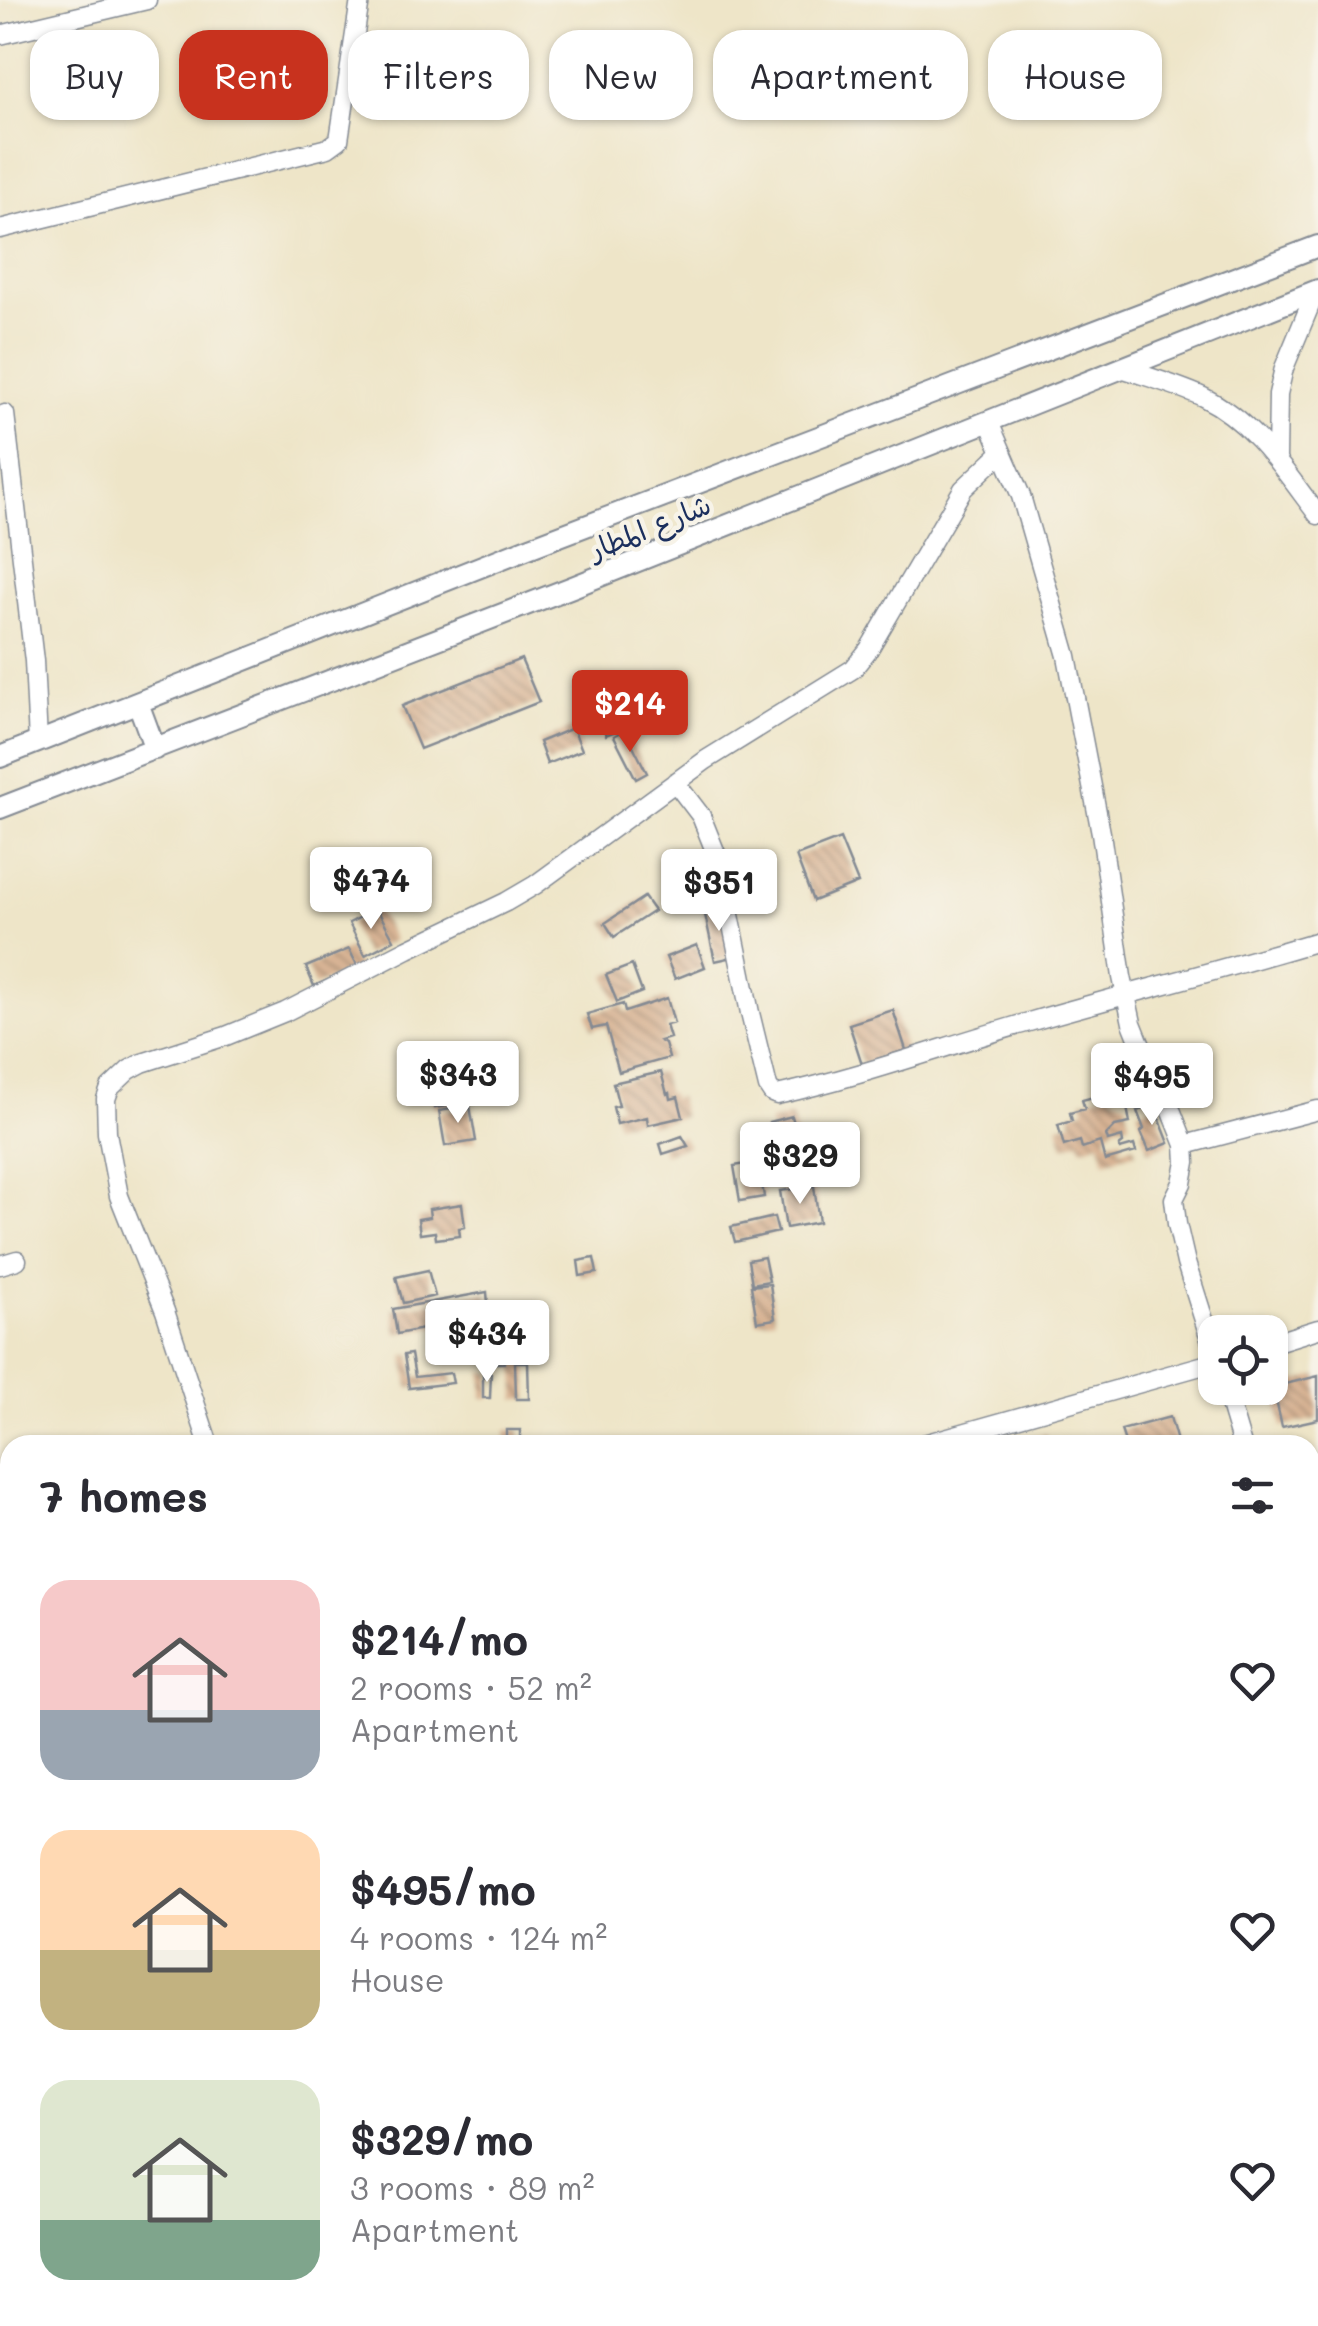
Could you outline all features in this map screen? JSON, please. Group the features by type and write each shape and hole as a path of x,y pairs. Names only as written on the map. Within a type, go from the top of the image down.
{"street":[{"path":"0,35 146,0"},
{"path":"0,229 328,148 339,140 360,0"},
{"name":"شارع المطار","path":"0,758 528,548 1318,246"},
{"path":"1277,459 1280,381 1317,291"},
{"name":"شارع المطار","path":"0,808 1317,291"},
{"path":"1121,368 1204,398 1230,414 1277,459 1318,515"},
{"path":"5,414 34,661 38,742"},
{"path":"989,422 1021,496 1067,656 1132,1023 1185,1145 1182,1183 1174,1199 1186,1263 1202,1315"},
{"path":"206,1435 165,1311 119,1196 107,1134 106,1099 110,1088 142,1063 285,1012 506,902 675,782 853,668 862,660 963,489 1002,452"},
{"path":"138,703 155,750"},
{"path":"675,782 701,816 719,860 768,1087 778,1095 861,1075 960,1042 1318,941"},
{"path":"1185,1145 1318,1110"},
{"path":"1288,1338 1318,1329"},
{"path":"954,1435 1198,1363"},
{"path":"1230,1405 1239,1435"}],"building":[{"path":"521,659 539,702 420,749 402,706"},
{"path":"617,691 631,725 606,735 591,702"},
{"path":"573,728 582,750 547,764 539,742"},
{"path":"625,730 647,773 636,779 614,736"},
{"path":"840,839 858,883 813,901 796,856"},
{"path":"644,897 654,911 614,937 605,923"},
{"path":"722,906 733,957 715,961 704,910"},
{"path":"377,909 394,940 365,955 349,923"},
{"path":"697,945 705,967 675,979 666,957"},
{"path":"349,949 358,967 314,986 306,967"},
{"path":"632,965 642,992 617,1002 606,975"},
{"path":"667,998 674,1023 666,1025 670,1038 660,1041 665,1044 669,1058 619,1072 606,1026 592,1029 587,1014 623,1004 625,1012"},
{"path":"893,1010 906,1050 862,1064 849,1024"},
{"path":"433,1050 434,1056 450,1054 455,1088 421,1093 422,1100 409,1102 403,1059 425,1056 424,1051"},
{"path":"661,1072 667,1094 671,1099 678,1097 683,1117 648,1125 647,1117 617,1124 613,1107 619,1106 613,1083"},
{"path":"469,1089 471,1101 435,1108 432,1096"},
{"path":"1108,1093 1126,1102 1130,1123 1115,1126 1106,1135 1108,1141 1122,1137 1120,1149 1134,1145 1136,1152 1105,1161 1100,1142 1082,1148 1080,1141 1064,1146 1058,1125 1072,1121 1070,1113 1085,1109 1082,1100"},
{"path":"1154,1105 1169,1143 1149,1151 1137,1111"},
{"path":"470,1106 476,1141 445,1146 439,1111"},
{"path":"792,1116 805,1165 782,1171 769,1122"},
{"path":"682,1136 688,1146 663,1154 660,1144"},
{"path":"776,1159 778,1174 761,1177 764,1197 740,1201 734,1166"},
{"path":"814,1186 819,1222 786,1228 780,1191"},
{"path":"462,1204 465,1227 459,1228 460,1236 436,1239 435,1232 420,1234 418,1219 430,1217 429,1209"},
{"path":"774,1217 778,1232 735,1242 731,1227"},
{"path":"764,1257 769,1281 752,1284 748,1260"},
{"path":"594,1258 597,1273 580,1276 578,1261"},
{"path":"428,1270 435,1296 403,1303 396,1277"},
{"path":"770,1284 775,1319 757,1322 751,1286"},
{"path":"487,1292 489,1316 397,1334 393,1309"},
{"path":"490,1306 503,1306 504,1363 491,1363"},
{"path":"411,1354 415,1377 451,1373 453,1383 409,1388 404,1355"},
{"path":"515,1362 528,1362 529,1399 516,1399"},
{"path":"483,1372 491,1373 490,1398 483,1398"},
{"path":"1318,1376 1318,1419 1282,1427 1277,1405 1288,1405 1288,1383"},
{"path":"1170,1417 1175,1435 1123,1435 1121,1430"},
{"path":"506,1430 520,1430 520,1435 506,1435"}]}
